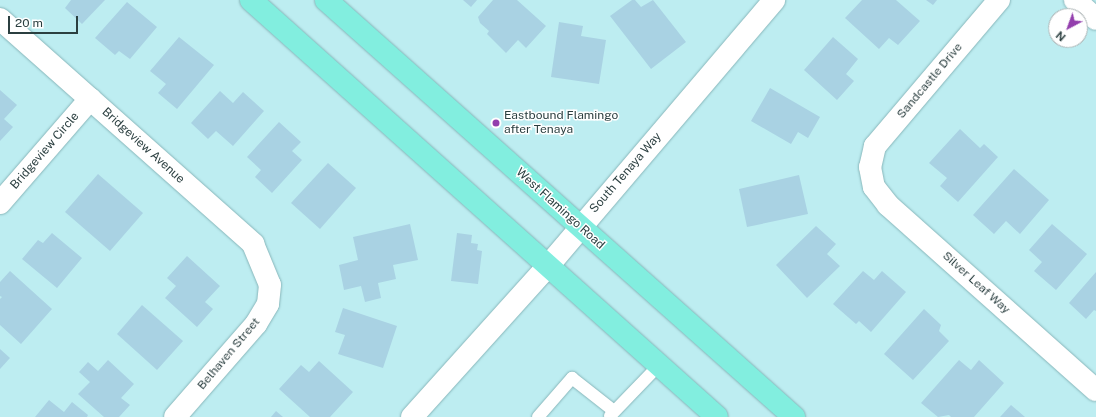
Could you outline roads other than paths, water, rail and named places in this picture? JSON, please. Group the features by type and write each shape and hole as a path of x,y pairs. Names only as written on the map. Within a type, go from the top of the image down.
{"main road":[{"path":"251,0 717,417"},
{"name":"West Flamingo Road","path":"326,0 794,417"}],"street":[{"name":"South Tenaya Way","path":"412,417 548,266 774,0"},
{"name":"Sandcastle Drive","path":"870,168 875,146 999,0"},
{"path":"1075,0 1096,19"},
{"name":"Bridgeview Avenue","path":"0,19 252,244 270,285"},
{"name":"Bridgeview Circle","path":"0,202 90,99"},
{"name":"Silver Leaf Way","path":"870,168 874,187 888,205 1096,390"},
{"name":"Belhaven Street","path":"175,417 256,324 268,304 270,285"}],"lane":[{"path":"538,417 572,378 612,414 659,365"}],"place":[{"name":"Eastbound Flamingo after Tenaya","path":"496,123"}]}
